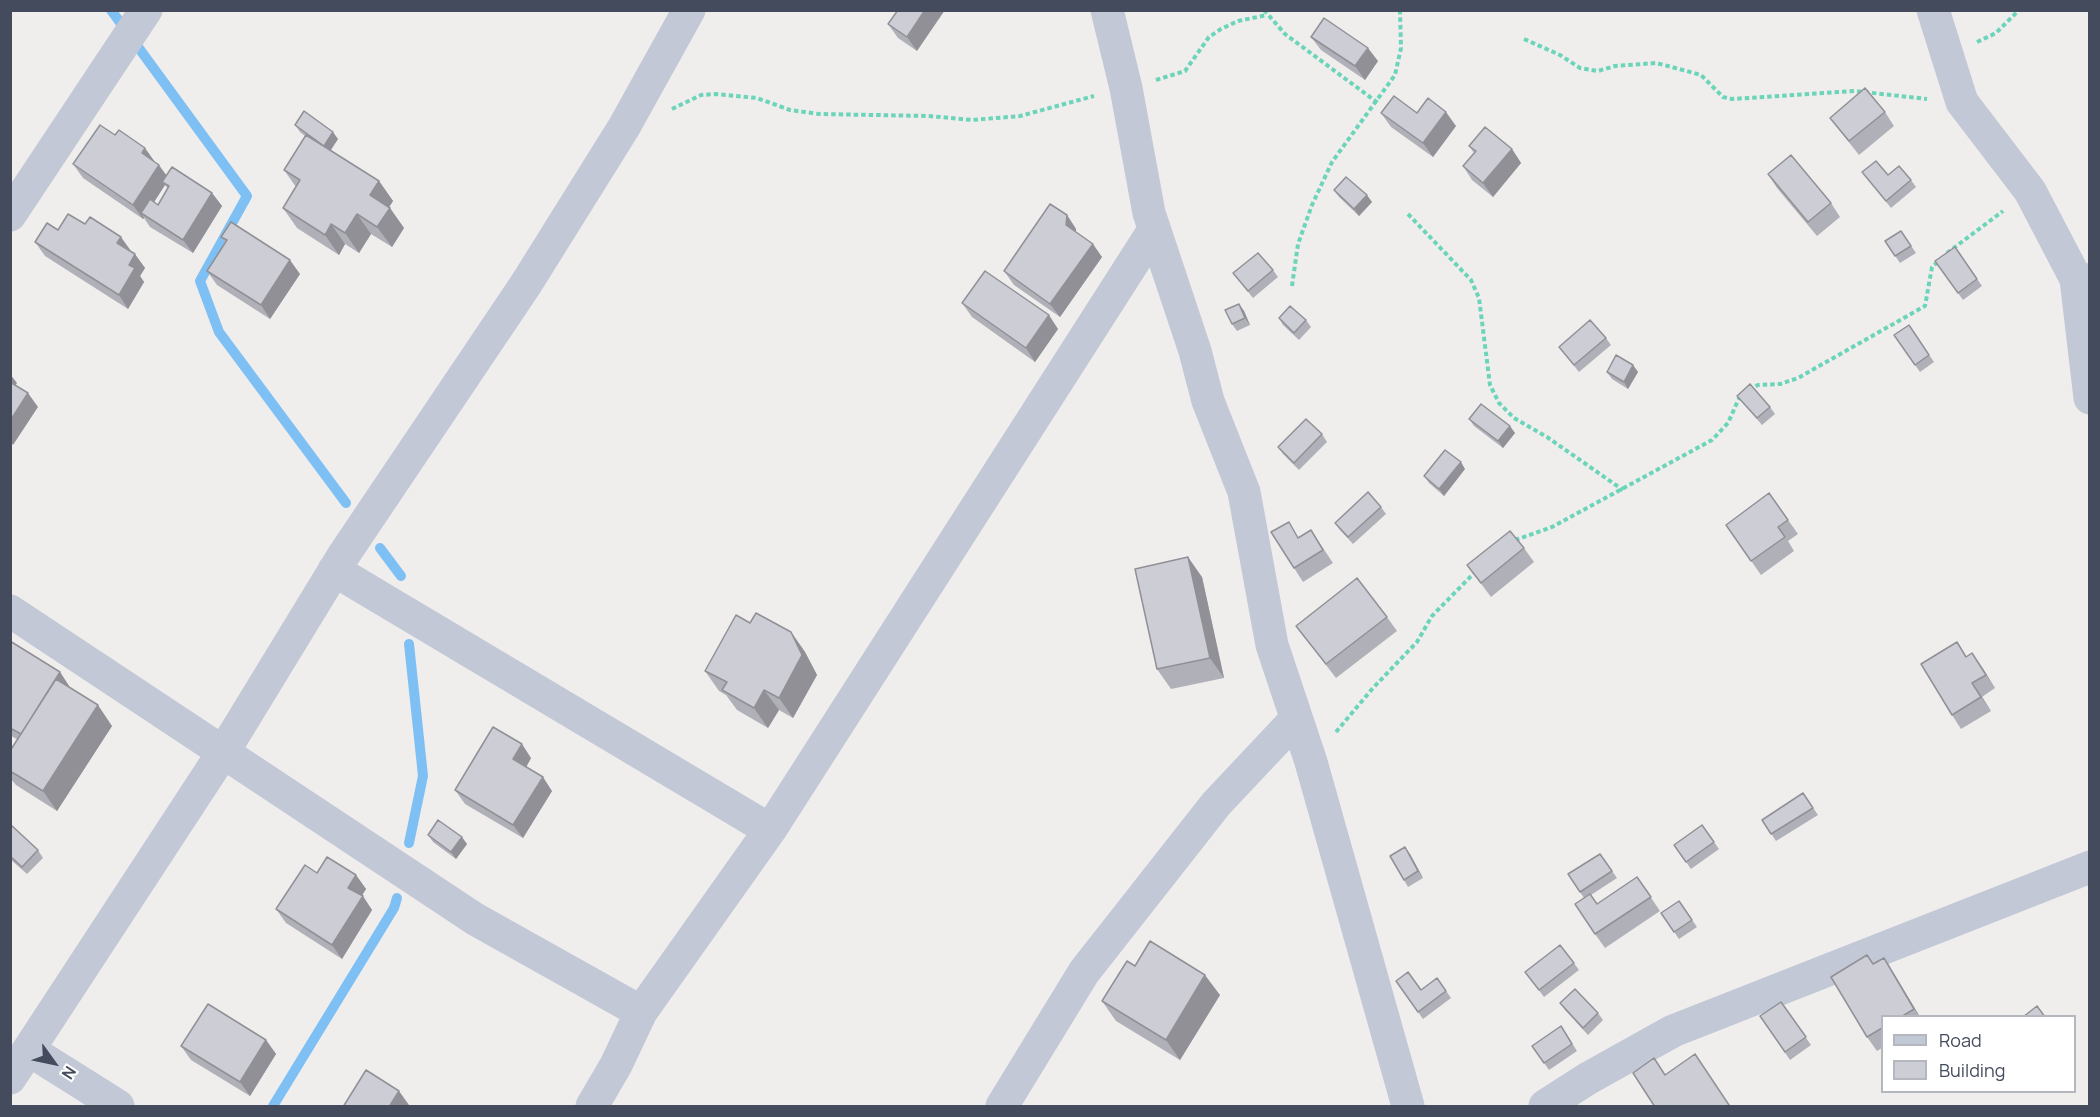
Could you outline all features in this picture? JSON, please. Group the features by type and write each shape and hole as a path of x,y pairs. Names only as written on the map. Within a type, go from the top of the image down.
{"street":[{"path":"10,215 146,10"},
{"path":"10,1078 224,751 334,570 443,404 526,284 624,127 689,10"},
{"path":"1107,10 1126,88 1149,213 1195,351 1211,410 1244,492 1272,645 1311,762 1408,1107"},
{"path":"1933,10 1962,102 2030,191 2083,280 2090,398"},
{"path":"591,1107 616,1065 641,1011 770,830 1154,230"},
{"path":"334,570 770,830"},
{"path":"10,611 475,919 641,1011"},
{"path":"1002,1107 1084,972 1216,804 1296,719"},
{"path":"1545,1107 1587,1079 1673,1031 2090,867"},
{"path":"29,1050 118,1107"}],"path":[{"path":"1292,286 1299,244 1332,162 1377,103 1395,75 1401,48 1400,10"},
{"path":"1948,53 1996,33 2019,10"},
{"path":"624,127 658,116 701,95 716,94 757,98 790,110 819,114 929,116 972,120 1020,117 1182,72 1209,37 1238,21 1266,13 1285,34 1377,103"},
{"path":"1524,39 1560,55 1580,68 1598,71 1615,66 1656,63 1701,75 1723,97 1732,99 1855,91 1962,102"},
{"path":"1512,542 1552,527 1712,440 1728,423 1740,395 1758,385 1780,384 1798,378 1925,306 1932,267 1958,243 2030,191"},
{"path":"1408,214 1471,280 1479,298 1490,385 1499,403 1514,418 1623,490"},
{"path":"1311,762 1373,688 1417,642 1431,616 1478,569"}],"building":[{"path":"898,10 925,10 907,37 888,24"},
{"path":"1324,18 1368,48 1355,66 1311,37"},
{"path":"1865,88 1885,112 1849,141 1830,118"},
{"path":"1394,96 1417,113 1428,98 1446,112 1423,143 1381,113"},
{"path":"304,111 333,132 324,146 295,125"},
{"path":"100,125 115,135 119,130 145,148 142,153 159,165 133,205 73,164"},
{"path":"1485,127 1512,149 1483,183 1463,166 1476,151 1469,146"},
{"path":"306,135 379,181 370,195 390,208 377,227 357,214 345,233 331,224 325,235 283,208 300,180 284,170"},
{"path":"1791,155 1831,203 1808,222 1768,174"},
{"path":"1876,161 1888,175 1899,166 1911,180 1886,201 1862,172"},
{"path":"172,167 212,193 183,240 141,213 150,199 158,205 169,186 162,182"},
{"path":"1346,177 1367,195 1354,209 1334,190"},
{"path":"1050,204 1067,215 1066,225 1093,244 1050,304 1004,271"},
{"path":"68,214 85,224 90,217 121,237 117,243 135,254 129,265 135,268 119,295 35,242 47,223 58,230"},
{"path":"231,222 290,260 261,305 207,271 227,240 221,237"},
{"path":"1901,231 1911,246 1895,256 1885,241"},
{"path":"1955,247 1977,279 1958,293 1935,261"},
{"path":"1258,253 1273,270 1248,291 1233,273"},
{"path":"985,271 1049,315 1026,348 962,303"},
{"path":"1239,304 1245,318 1232,324 1225,310"},
{"path":"1290,306 1306,320 1294,333 1279,318"},
{"path":"1590,320 1606,338 1574,365 1559,347"},
{"path":"1909,325 1929,355 1915,365 1894,335"},
{"path":"1616,355 1633,365 1624,382 1607,372"},
{"path":"10,382 28,393 10,421"},
{"path":"1750,384 1770,407 1757,418 1737,396"},
{"path":"1481,404 1510,426 1498,441 1469,419"},
{"path":"1306,419 1322,434 1294,463 1278,447"},
{"path":"1445,450 1461,462 1439,489 1424,476"},
{"path":"1368,492 1381,507 1348,537 1335,523"},
{"path":"1769,493 1788,520 1778,527 1785,537 1751,561 1726,525"},
{"path":"1289,522 1298,538 1311,530 1323,550 1294,568 1271,532"},
{"path":"1510,531 1524,548 1481,583 1467,565"},
{"path":"1188,557 1210,658 1157,669 1135,569"},
{"path":"1357,578 1387,617 1326,664 1296,626"},
{"path":"756,613 791,632 802,655 779,698 764,690 754,708 722,690 727,682 705,671 736,615 750,623"},
{"path":"10,641 60,672 21,734 10,728"},
{"path":"1957,642 1966,657 1972,653 1986,675 1972,683 1981,697 1952,715 1921,664"},
{"path":"56,679 98,705 43,791 10,771 10,751"},
{"path":"493,727 522,744 513,759 543,777 513,825 455,790"},
{"path":"1803,793 1813,808 1771,834 1762,820"},
{"path":"438,820 462,837 451,852 428,835"},
{"path":"10,824 38,850 22,867 10,856"},
{"path":"1702,825 1714,842 1686,862 1674,845"},
{"path":"1405,847 1418,871 1404,880 1390,856"},
{"path":"1600,854 1612,871 1580,892 1568,874"},
{"path":"327,857 356,875 348,888 363,896 332,945 276,909 305,865 317,873"},
{"path":"1637,877 1651,897 1595,934 1575,904 1590,894 1597,904"},
{"path":"1679,901 1692,920 1674,932 1661,913"},
{"path":"1150,941 1205,975 1166,1040 1102,1001 1127,961 1135,966"},
{"path":"1560,945 1574,963 1539,990 1525,972"},
{"path":"1867,955 1873,964 1884,958 1914,1009 1904,1015 1881,1015 1881,1029 1867,1037 1831,977"},
{"path":"1408,972 1421,990 1437,978 1446,991 1418,1012 1396,981"},
{"path":"1575,989 1598,1013 1583,1028 1560,1003"},
{"path":"1781,1002 1806,1037 1785,1052 1760,1016"},
{"path":"208,1004 266,1040 240,1082 181,1046"},
{"path":"2037,1006 2044,1015 2026,1015"},
{"path":"1561,1026 1572,1044 1544,1063 1532,1046"},
{"path":"1695,1054 1729,1105 1727,1107 1655,1107 1633,1073 1654,1058 1665,1075"},
{"path":"366,1070 399,1091 389,1107 343,1107"}],"waterway":[{"path":"111,10 247,196 200,281 219,332 346,503"},
{"path":"380,548 401,576"},
{"path":"409,644 423,776 409,843"},
{"path":"273,1106 394,908 397,898"}]}
